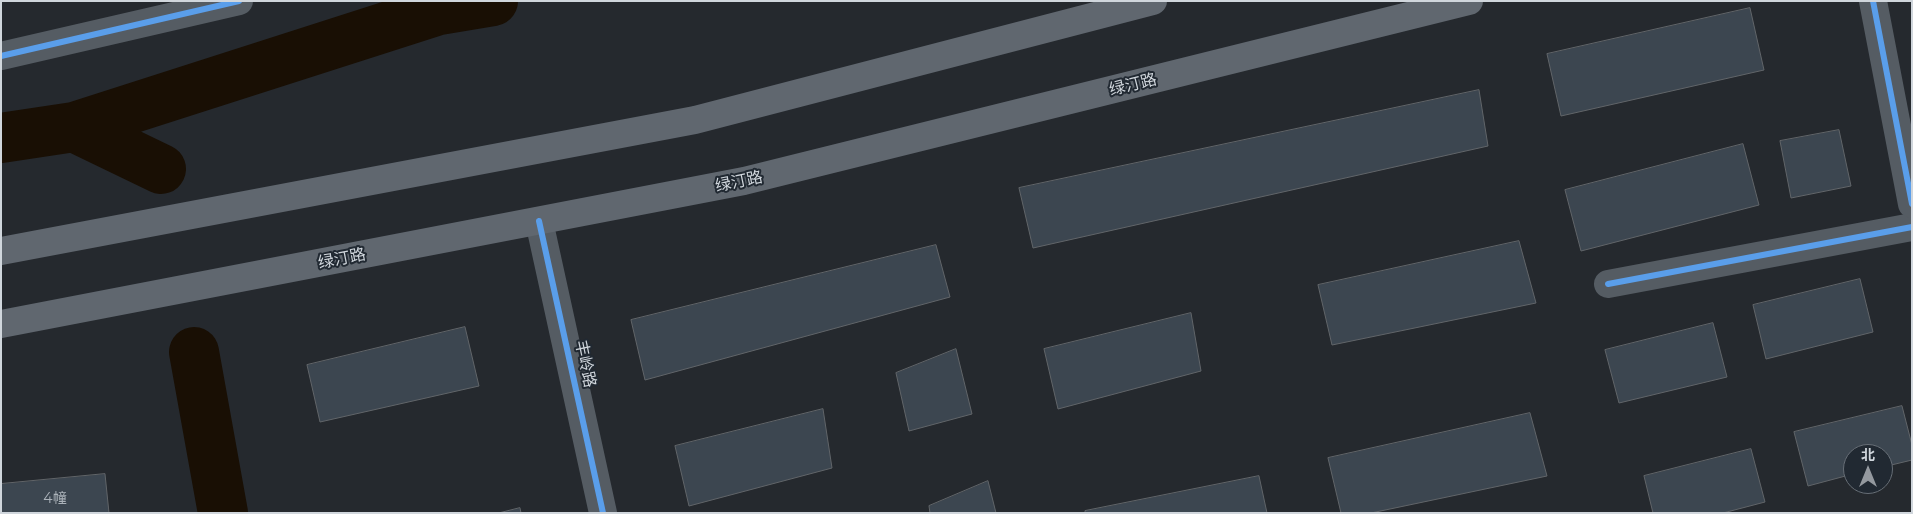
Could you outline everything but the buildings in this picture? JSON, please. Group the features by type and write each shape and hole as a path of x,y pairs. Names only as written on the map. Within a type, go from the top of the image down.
{"main road":[{"path":"1,251 694,120 1153,1"},
{"name":"绿汀路","path":"1,324 744,181 1469,1"}],"street":[{"path":"1,56 240,1"},
{"path":"1873,1 1912,204"},
{"name":"丰岭路","path":"539,221 603,513"},
{"path":"1608,284 1912,227"}],"waterway":[{"path":"74,127 439,10 493,1"},
{"path":"1,138 74,127 161,169"},
{"path":"194,352 223,513"}],"cycle path":[{"path":"1,56 239,1"},
{"path":"1873,1 1912,204"},
{"path":"539,221 603,513"},
{"path":"1608,284 1912,227"}]}
